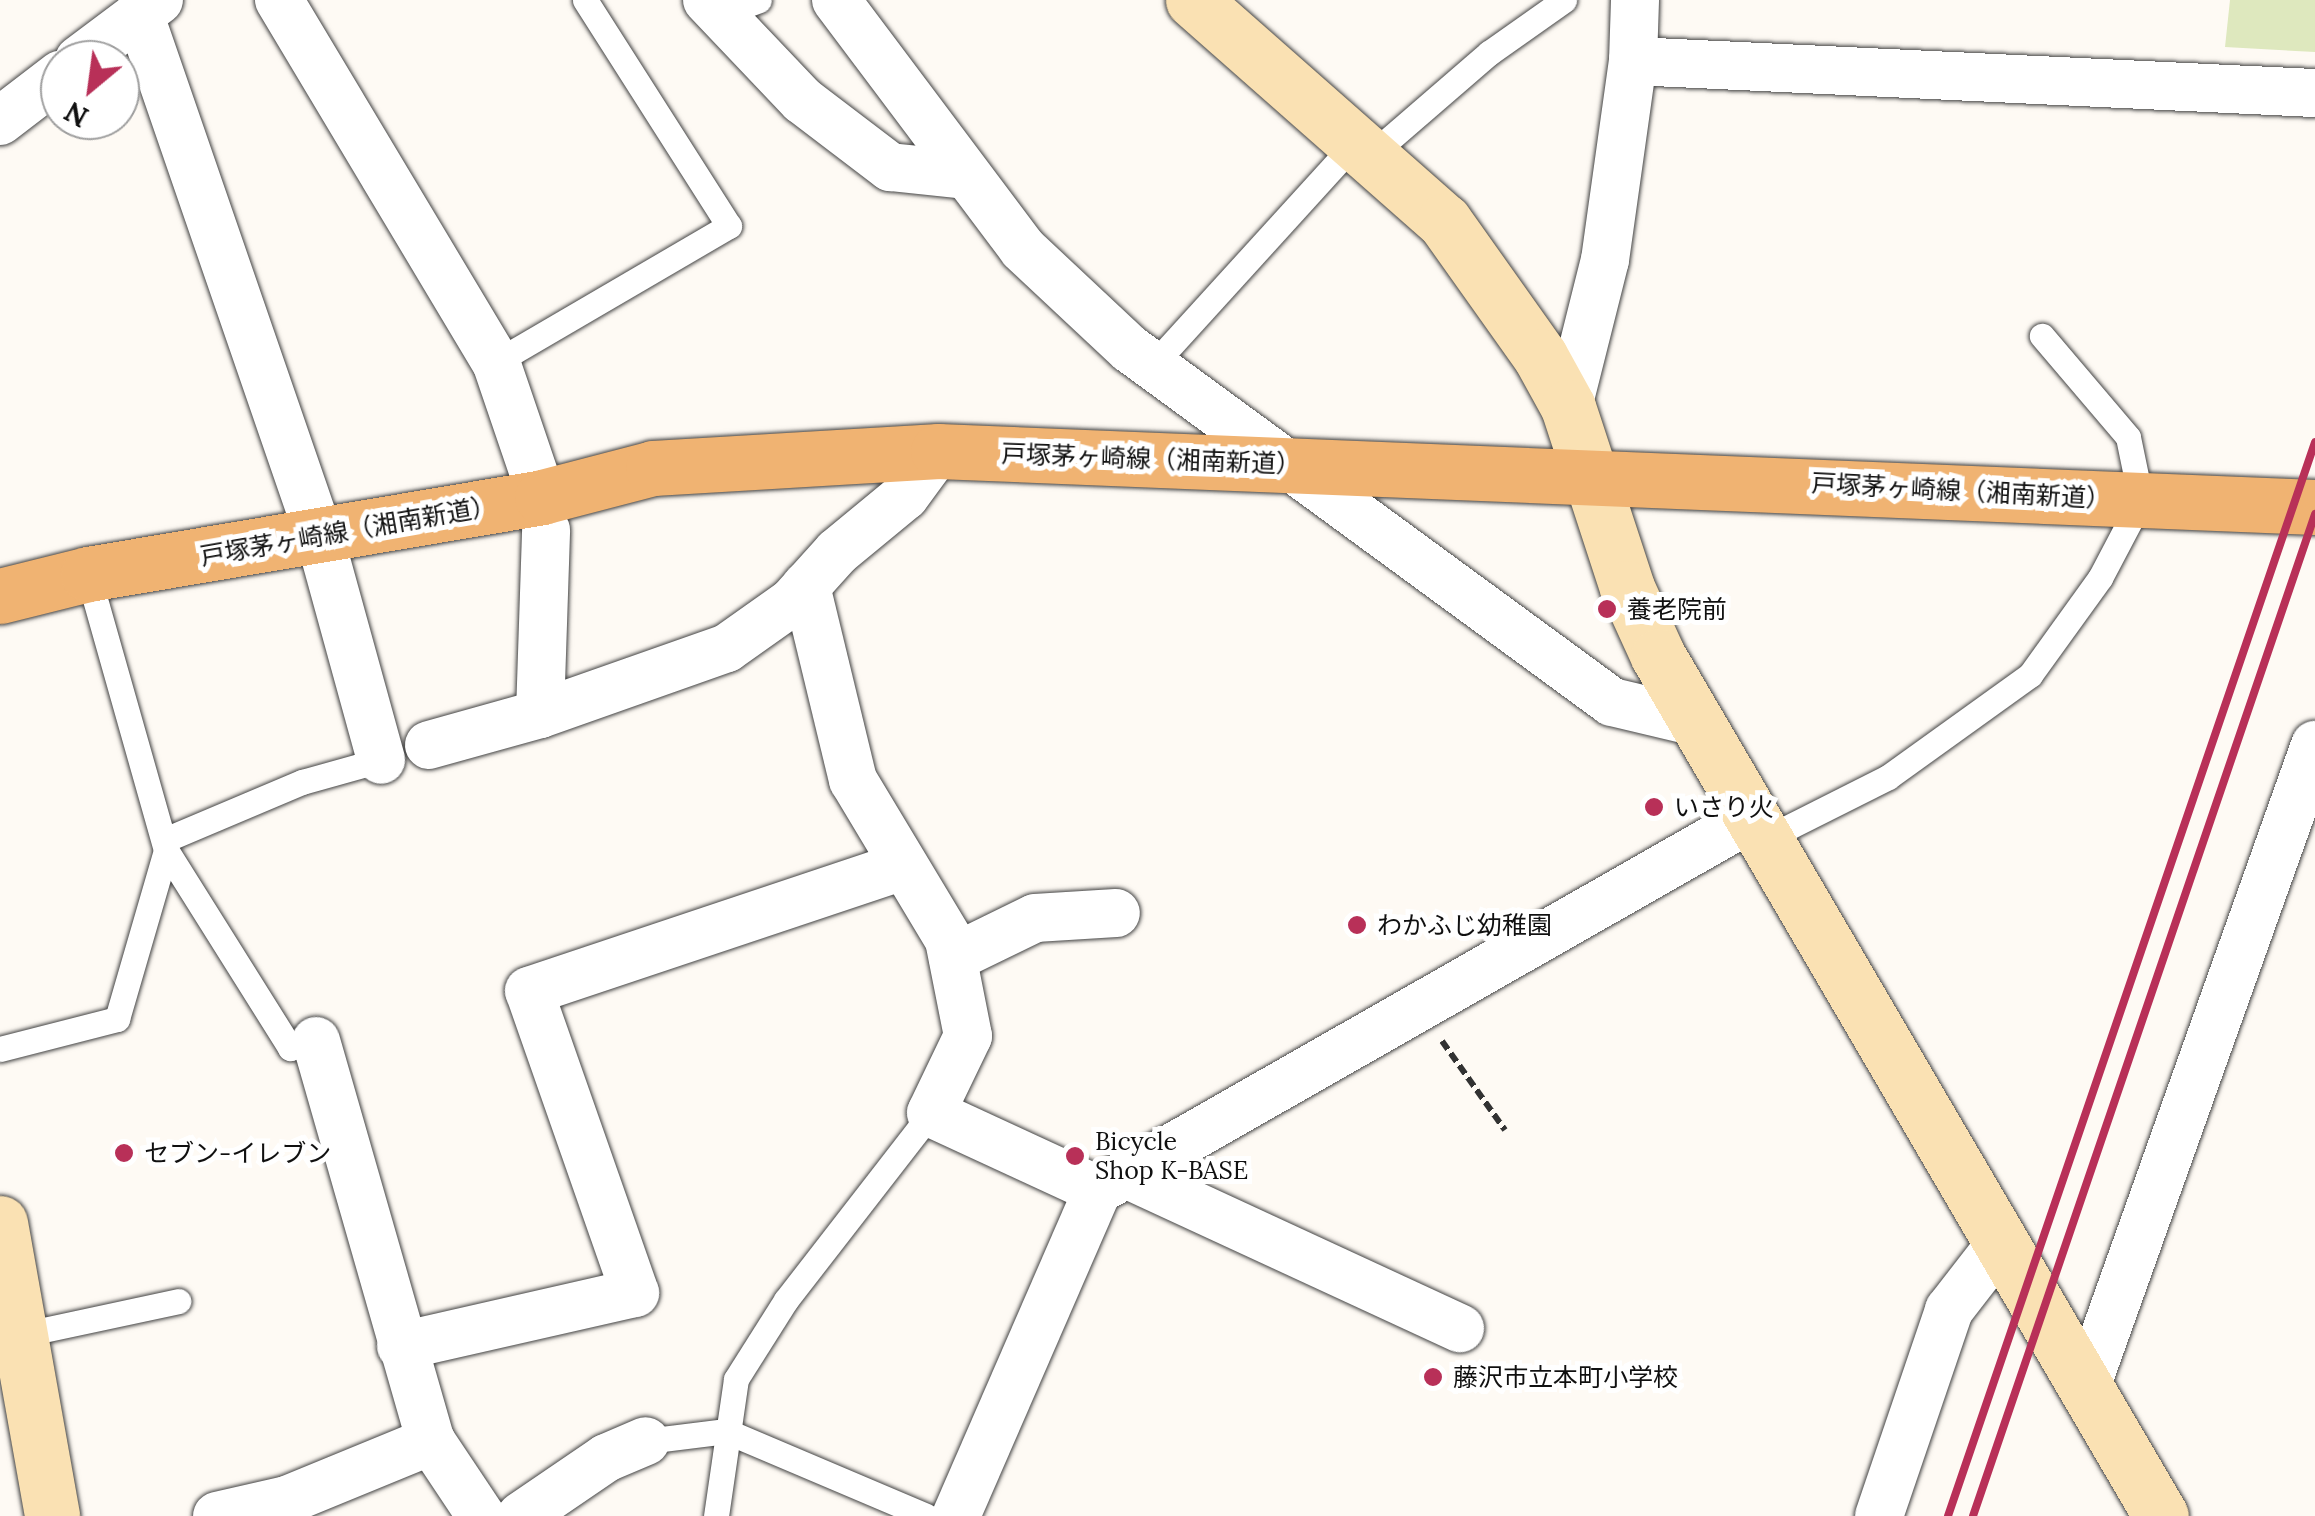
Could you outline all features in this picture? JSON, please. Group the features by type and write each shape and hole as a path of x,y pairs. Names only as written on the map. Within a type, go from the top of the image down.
{"main road":[{"name":"戸塚茅ヶ崎線（湘南新道）","path":"0,596 88,574 320,538 544,513 652,468 938,451 1590,474 2315,506"}],"street":[{"path":"279,0 496,362 544,513 540,714"},
{"path":"836,0 1022,249 1152,366 1612,702 1696,722"},
{"path":"1194,0 1444,221 1488,278 1568,407 1626,588 1696,722 2001,1243 2085,1390 2144,1506"},
{"path":"1568,407 1605,260 1633,61 1634,0"},
{"path":"730,4 802,100 890,167 966,175"},
{"path":"105,40 149,7 320,538 381,760"},
{"path":"1633,61 2315,92"},
{"path":"0,121 40,90"},
{"path":"430,745 540,714 727,648 806,586 905,496 938,451"},
{"path":"806,586 853,780 953,958 968,1036 931,1113 1112,1182 1460,1328"},
{"path":"2085,1390 2315,745"},
{"path":"956,1516 1112,1182 1419,1008 1757,829"},
{"path":"401,1346 636,1293 529,991 903,866"},
{"path":"953,958 1035,918 1116,913"},
{"path":"316,1041 431,1441 482,1516"},
{"path":"0,1223 52,1516"},
{"path":"1880,1516 1949,1310 2001,1243"},
{"path":"217,1516 286,1500 431,1441"},
{"path":"521,1516 606,1458 646,1441"}],"lane":[{"path":"496,362 729,226 584,0"},
{"path":"1152,366 1365,148 1488,52 1564,0"},
{"path":"1757,829 1888,777 2030,675 2100,578 2142,500 2128,436 2042,336"},
{"path":"88,574 166,844 290,1048 316,1041"},
{"path":"166,844 302,782 430,745"},
{"path":"0,1049 118,1019 166,844"},
{"path":"716,1516 736,1379 749,1356 931,1113"},
{"path":"20,1335 178,1302"},
{"path":"646,1441 726,1431 926,1516"}],"path":[{"path":"1419,1008 1505,1130"}],"green space":[{"path":"2230,0 2315,0 2315,52 2225,47"}],"railway":[{"path":"1948,1516 2315,442"},
{"path":"1973,1516 2315,514"}],"place":[{"name":"養老院前","path":"1607,609"},
{"name":"いさり火","path":"1654,807"},
{"name":"わかふじ幼稚園","path":"1357,925"},
{"name":"セブン-イレブン","path":"124,1153"},
{"name":"Bicycle Shop K-BASE","path":"1075,1156"},
{"name":"藤沢市立本町小学校","path":"1433,1377"}]}
